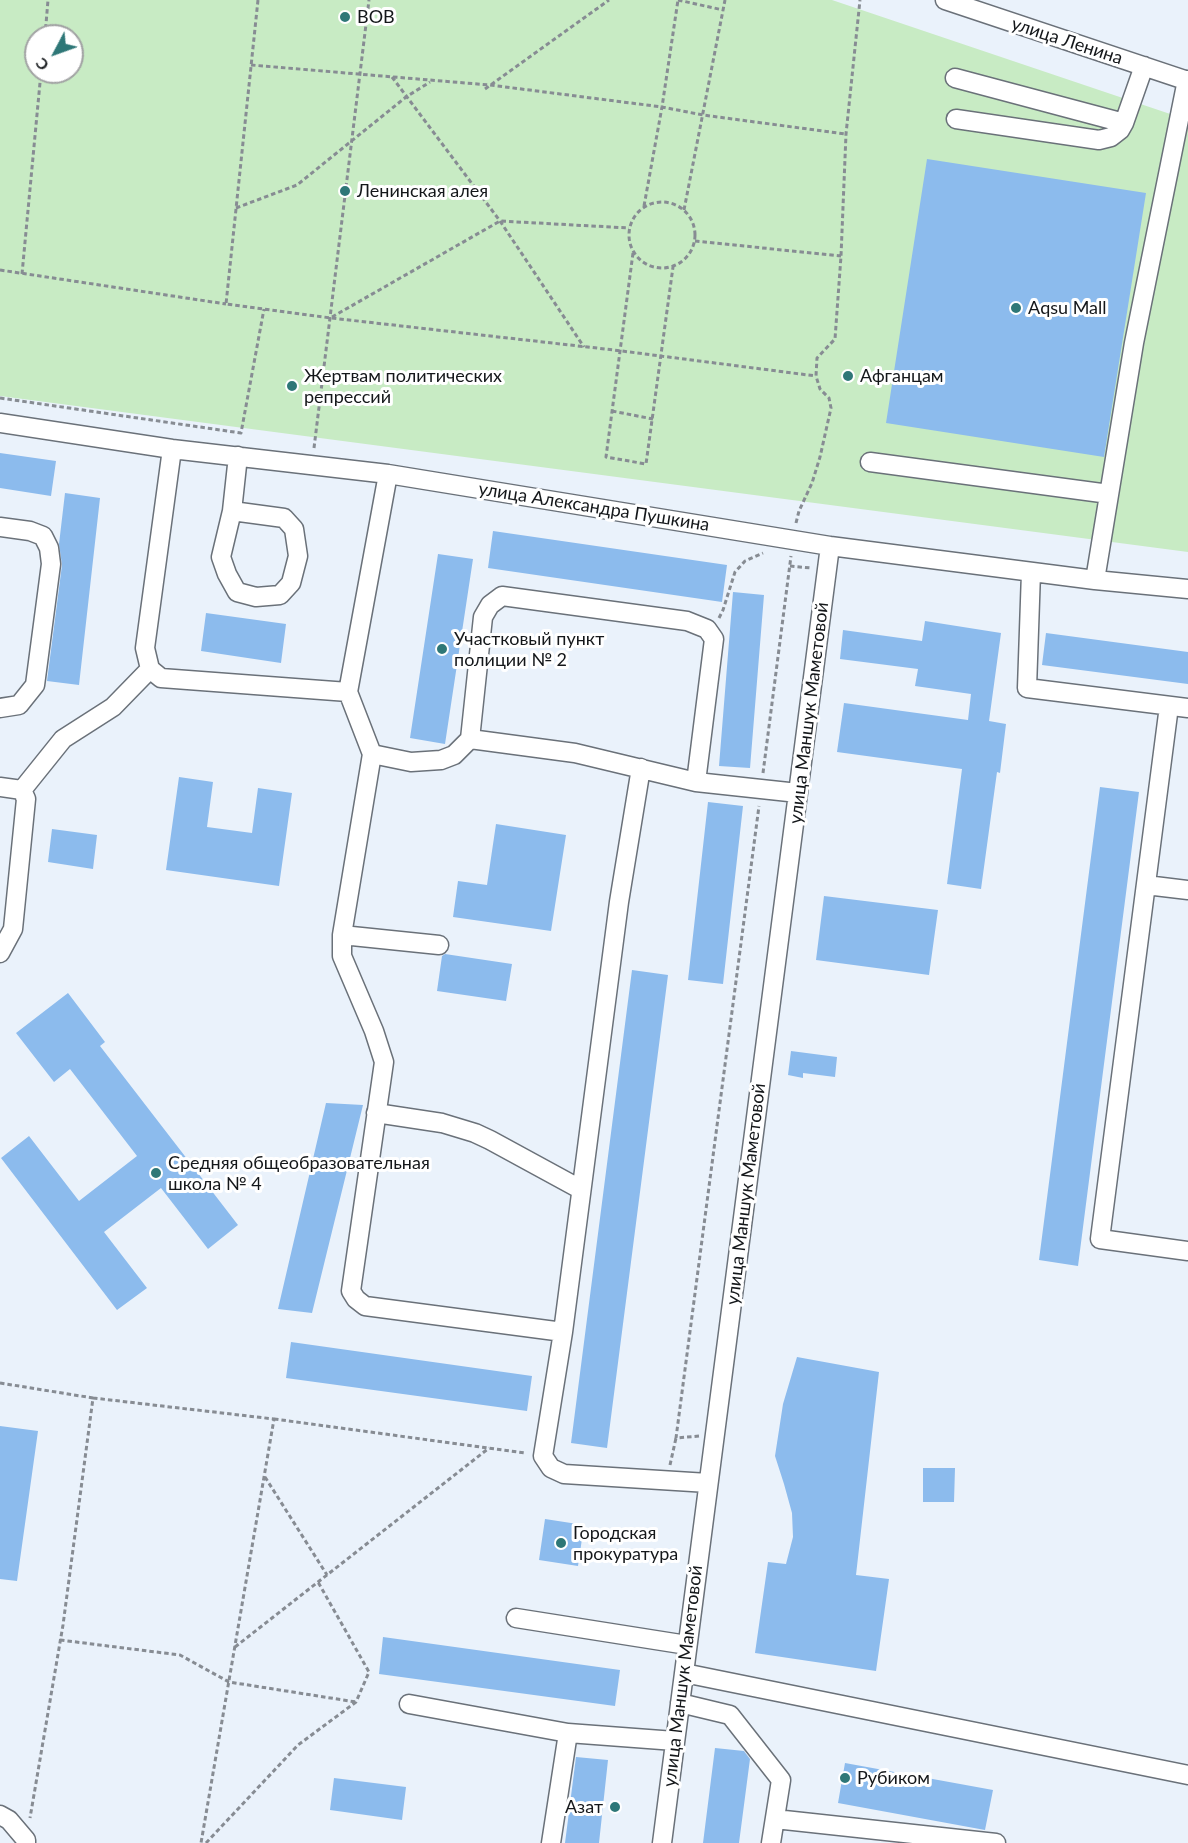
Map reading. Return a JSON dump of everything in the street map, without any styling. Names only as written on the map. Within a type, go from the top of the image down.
[{"type":"street","name":"улица Ленина","points":[[945,0],[1187,80]]},
{"type":"street","points":[[956,119],[1099,140],[1111,137],[1120,130],[1124,123],[1144,66]]},
{"type":"street","points":[[955,78],[1124,123]]},
{"type":"street","points":[[1095,580],[1134,343],[1187,80]]},
{"type":"street","name":"улица Александра Пушкина","points":[[0,423],[172,449],[388,474],[792,543],[1188,589]]},
{"type":"street","points":[[172,449],[145,648],[150,669],[161,678],[348,692]]},
{"type":"street","points":[[232,511],[284,518],[294,529],[298,556],[291,583],[280,594],[256,597],[237,592],[226,574],[221,556],[232,511],[238,456]]},
{"type":"street","points":[[870,462],[1109,494]]},
{"type":"street","points":[[388,474],[348,692],[372,754],[342,935],[342,956],[374,1030],[384,1062],[351,1291],[356,1299],[365,1306],[563,1332]]},
{"type":"street","points":[[0,527],[30,531],[43,536],[49,548],[51,564],[35,685],[19,705],[0,708]]},
{"type":"street","name":"улица Маншук Маметовой","points":[[662,1843],[830,546]]},
{"type":"street","points":[[1031,572],[1027,688],[1188,708]]},
{"type":"street","points":[[372,754],[411,762],[441,760],[454,755],[470,739],[483,617],[490,605],[502,596],[687,621],[707,629],[714,639],[696,782]]},
{"type":"street","points":[[22,790],[63,739],[113,707],[150,669]]},
{"type":"street","points":[[1169,706],[1100,1239],[1188,1251]]},
{"type":"street","points":[[470,739],[575,753],[696,782],[798,793]]},
{"type":"street","points":[[641,768],[619,902],[563,1332],[543,1456],[551,1468],[564,1474],[708,1483]]},
{"type":"street","points":[[0,787],[22,790]]},
{"type":"street","points":[[0,953],[13,929],[26,799],[22,790]]},
{"type":"street","points":[[1146,885],[1188,890]]},
{"type":"street","points":[[342,935],[439,945]]},
{"type":"street","points":[[376,1113],[442,1123],[475,1133],[580,1189]]},
{"type":"street","points":[[516,1618],[687,1645]]},
{"type":"street","points":[[684,1673],[1188,1775]]},
{"type":"street","points":[[680,1703],[730,1715],[782,1780],[771,1843]]},
{"type":"street","points":[[409,1704],[568,1732],[675,1742]]},
{"type":"street","points":[[551,1843],[568,1732]]},
{"type":"street","points":[[0,1815],[9,1820],[26,1842]]},
{"type":"street","points":[[775,1819],[996,1843]]},
{"type":"path","points":[[46,24],[48,0]]},
{"type":"path","points":[[226,304],[258,0]]},
{"type":"path","points":[[312,465],[369,0]]},
{"type":"path","points":[[485,89],[609,0]]},
{"type":"path","points":[[644,206],[678,0],[723,10]]},
{"type":"path","points":[[684,210],[725,0]]},
{"type":"path","points":[[667,1480],[676,1438],[792,543],[799,511],[812,483],[820,457],[831,408],[829,398],[820,389],[816,376],[817,358],[835,339],[846,134],[860,0]]},
{"type":"path","points":[[251,65],[490,86],[662,107],[703,115],[846,134]]},
{"type":"path","points":[[392,78],[500,221],[585,347]]},
{"type":"path","points":[[236,208],[297,185],[406,97],[432,81]]},
{"type":"path","points":[[22,274],[40,84]]},
{"type":"path","points":[[633,253],[644,264],[658,268],[673,267],[687,257],[695,242],[694,224],[684,210],[672,203],[657,201],[644,206],[634,216],[629,228],[629,241],[633,253],[606,457],[646,464],[673,267]]},
{"type":"path","points":[[331,318],[500,221],[629,228]]},
{"type":"path","points":[[695,242],[841,256]]},
{"type":"path","points":[[0,270],[331,318],[816,376]]},
{"type":"path","points":[[0,398],[241,434],[264,309]]},
{"type":"path","points":[[612,411],[653,419]]},
{"type":"path","points":[[707,629],[718,621],[735,572],[745,561],[792,543]]},
{"type":"path","points":[[0,1383],[93,1398],[274,1419],[543,1456]]},
{"type":"path","points":[[26,1842],[60,1640],[93,1398]]},
{"type":"path","points":[[204,1843],[274,1419]]},
{"type":"path","points":[[676,1438],[715,1435]]},
{"type":"path","points":[[235,1647],[489,1448]]},
{"type":"path","points":[[264,1476],[327,1575]]},
{"type":"path","points":[[204,1843],[298,1745],[356,1702],[369,1672],[318,1582]]},
{"type":"path","points":[[60,1640],[180,1654],[229,1682],[356,1702]]},
{"type":"green space","points":[[0,0],[832,0],[1188,120],[1188,552],[0,396]]},
{"type":"building","name":"Аqsu Mall","points":[[927,159],[1146,193],[1104,457],[886,423]]},
{"type":"building","points":[[0,453],[56,461],[51,496],[0,488]]},
{"type":"building","points":[[65,493],[100,498],[79,685],[47,681],[62,565],[59,544]]},
{"type":"building","points":[[493,531],[727,565],[722,602],[488,568]]},
{"type":"building","name":"Участковый пункт полиции № 2","points":[[438,554],[473,559],[445,744],[410,738]]},
{"type":"building","points":[[733,592],[764,595],[750,768],[719,766]]},
{"type":"building","points":[[206,613],[286,624],[281,663],[201,651]]},
{"type":"building","points":[[925,621],[1001,633],[989,721],[1006,724],[981,889],[947,884],[962,769],[837,752],[844,703],[968,720],[971,694],[915,686],[918,669],[840,659],[843,630],[922,641]]},
{"type":"building","points":[[1046,633],[1188,652],[1188,684],[1042,665]]},
{"type":"building","points":[[179,777],[213,782],[207,827],[252,833],[258,788],[292,793],[279,886],[166,870]]},
{"type":"building","points":[[1100,787],[1139,792],[1078,1266],[1039,1260]]},
{"type":"building","points":[[708,802],[743,806],[723,984],[688,980]]},
{"type":"building","points":[[496,824],[566,835],[551,931],[453,917],[458,881],[487,885]]},
{"type":"building","points":[[52,829],[97,835],[93,869],[48,862]]},
{"type":"building","points":[[824,896],[938,910],[929,975],[816,960]]},
{"type":"building","points":[[445,954],[512,964],[506,1001],[437,991],[442,956]]},
{"type":"building","points":[[632,970],[668,975],[607,1448],[571,1443]]},
{"type":"building","name":"Средняя общеобразовательная школа № 4","points":[[68,993],[105,1042],[100,1046],[238,1225],[208,1249],[161,1188],[104,1232],[147,1288],[117,1310],[1,1158],[29,1136],[79,1201],[137,1156],[70,1069],[54,1082],[16,1033]]},
{"type":"building","points":[[791,1051],[837,1057],[835,1077],[803,1073],[803,1078],[788,1075]]},
{"type":"building","points":[[326,1103],[363,1105],[312,1313],[278,1309]]},
{"type":"building","points":[[291,1342],[532,1376],[527,1411],[286,1378]]},
{"type":"building","points":[[797,1357],[879,1372],[856,1575],[889,1579],[876,1671],[755,1653],[768,1562],[786,1564],[793,1537],[792,1513],[775,1456],[783,1404]]},
{"type":"building","points":[[0,1426],[38,1431],[17,1581],[0,1579]]},
{"type":"building","points":[[923,1468],[955,1468],[954,1502],[923,1502]]},
{"type":"building","name":"Городская прокуратура","points":[[545,1519],[584,1525],[578,1566],[539,1560]]},
{"type":"building","points":[[383,1637],[620,1670],[615,1706],[379,1674]]},
{"type":"building","points":[[715,1748],[744,1751],[750,1759],[739,1843],[703,1843]]},
{"type":"building","points":[[576,1757],[608,1760],[599,1843],[565,1843]]},
{"type":"building","points":[[845,1763],[993,1790],[985,1830],[838,1803]]},
{"type":"building","points":[[334,1778],[406,1787],[402,1820],[330,1810]]},
{"type":"place","name":"ВОВ","points":[[345,17]]},
{"type":"place","name":"Ленинская алея","points":[[345,191]]},
{"type":"place","name":"Аqsu Mall","points":[[1016,308]]},
{"type":"place","name":"Афганцам","points":[[848,376]]},
{"type":"place","name":"Жертвам политических репрессий","points":[[292,386]]},
{"type":"place","name":"Участковый пункт полиции № 2","points":[[442,649]]},
{"type":"place","name":"Средняя общеобразовательная школа № 4","points":[[156,1173]]},
{"type":"place","name":"Городская прокуратура","points":[[561,1543]]},
{"type":"place","name":"Рубиком","points":[[845,1778]]},
{"type":"place","name":"Азат","points":[[615,1807]]}]
